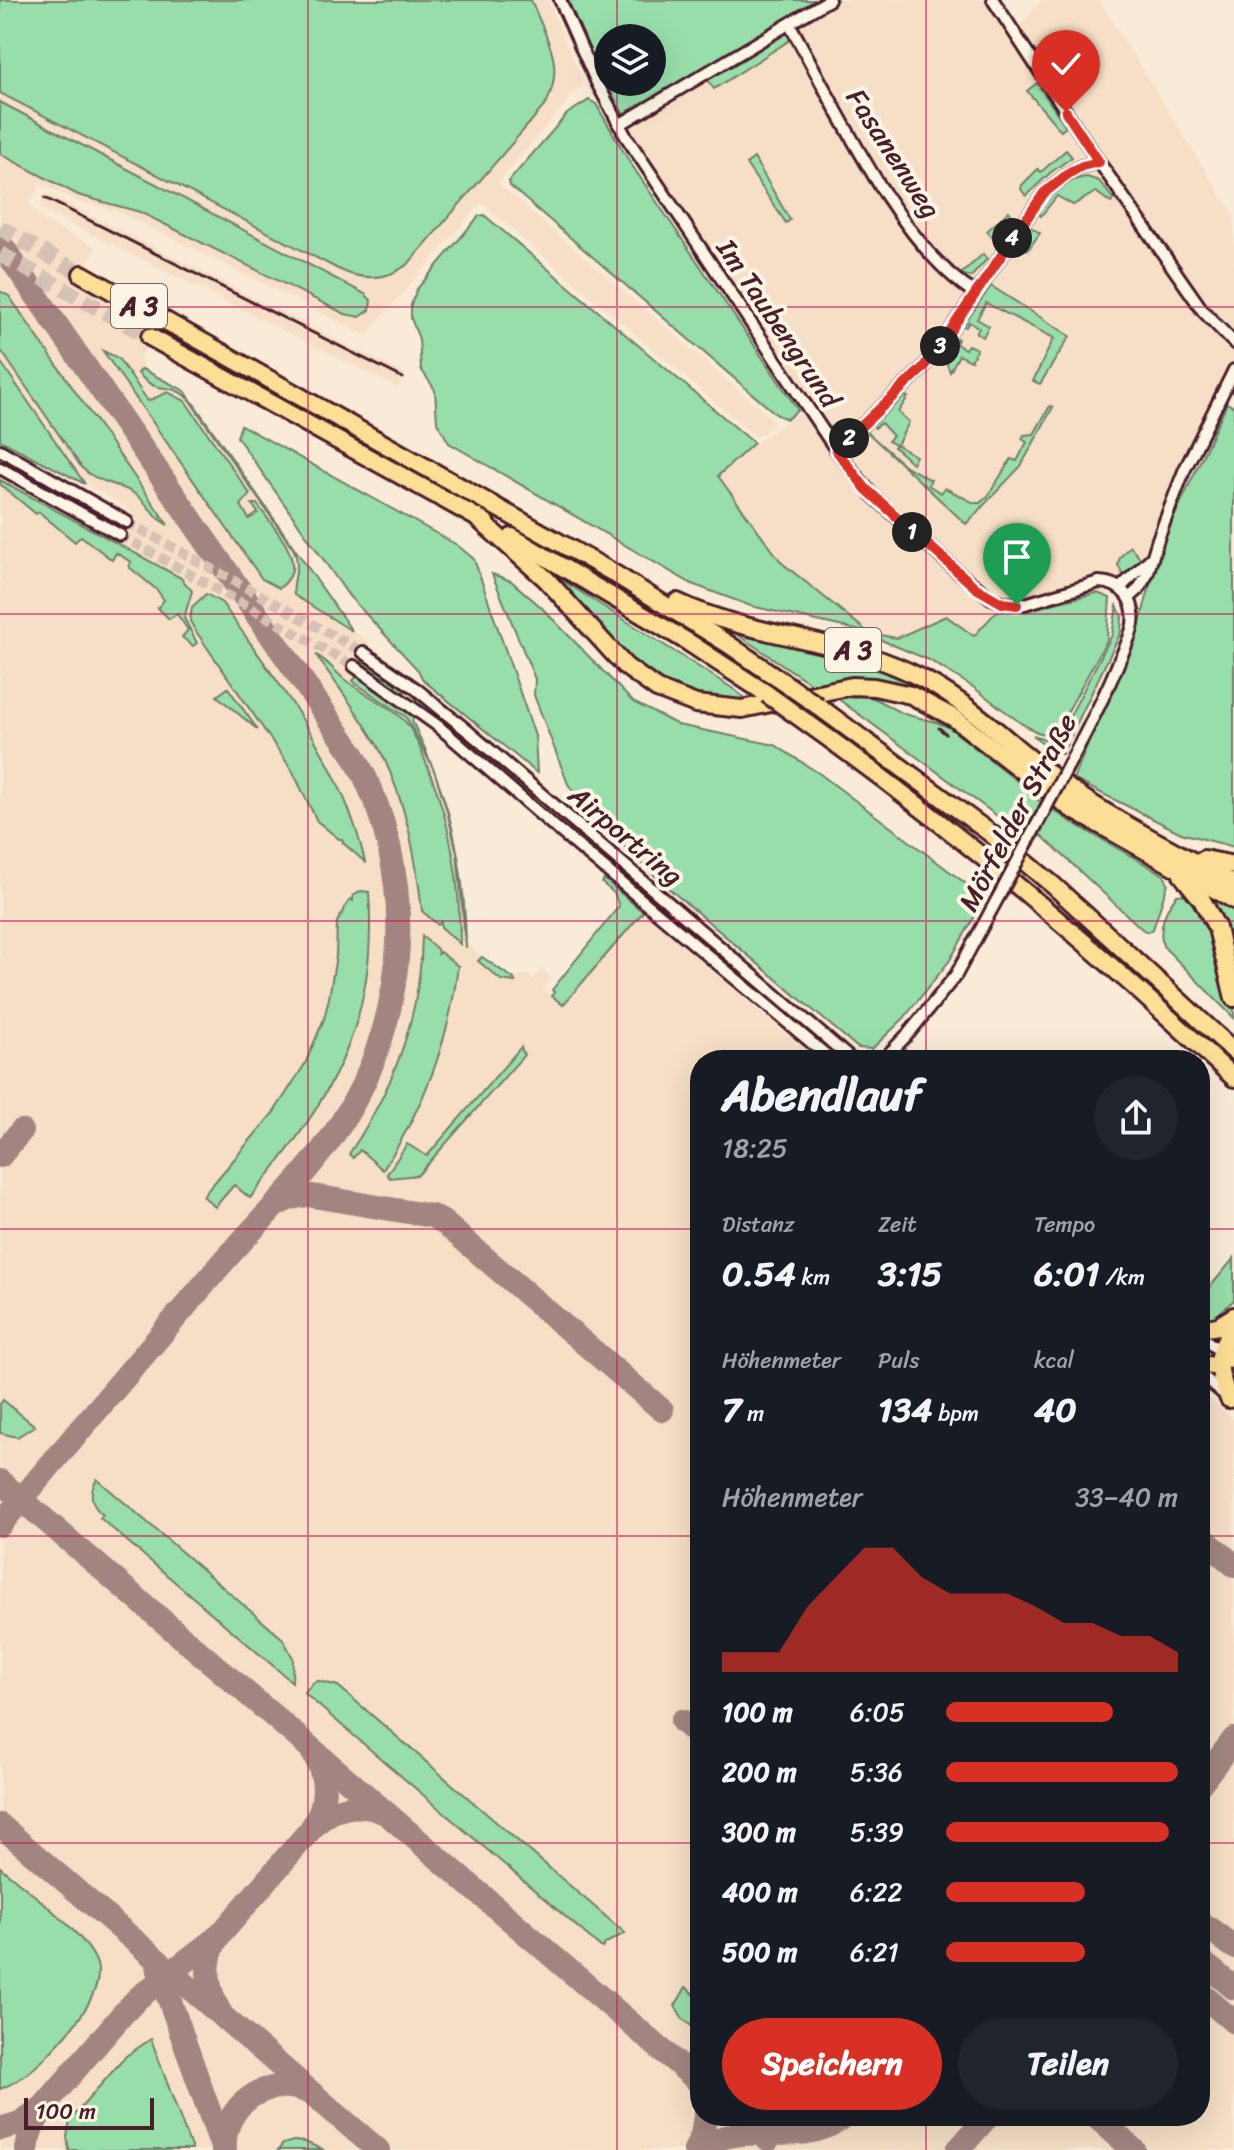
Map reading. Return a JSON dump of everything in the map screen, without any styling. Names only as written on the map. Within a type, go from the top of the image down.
[{"type":"highway","name":"A 3","points":[[82,274],[610,571],[728,644],[990,833],[1053,885],[1234,1051]]},
{"type":"highway","name":"A 3","points":[[150,337],[476,517],[617,599],[767,694],[932,815],[1040,902],[1203,1050]]},
{"type":"highway","points":[[476,517],[539,572],[625,666],[657,689],[696,704],[742,709],[852,686],[893,691],[937,707],[1070,808],[1234,884]]},
{"type":"highway","name":"A 3","points":[[610,571],[698,611],[752,627],[844,647],[909,672],[972,710],[1123,830]]},
{"type":"highway","points":[[1176,859],[1234,865]]},
{"type":"highway","points":[[1176,859],[1234,900]]},
{"type":"highway","points":[[1176,859],[1213,919],[1234,998]]},
{"type":"highway","name":"A 3","points":[[1210,1056],[1234,1078]]},
{"type":"highway","points":[[1210,1327],[1234,1318]]},
{"type":"highway","points":[[1232,1400],[1227,1359],[1234,1318]]},
{"type":"street","name":"Im Taubengrund","points":[[560,0],[597,83],[621,127],[836,450],[866,489],[991,598],[1017,605],[1091,584],[1111,583],[1120,588]]},
{"type":"street","points":[[621,127],[829,0]]},
{"type":"street","points":[[993,0],[1099,162],[1203,311],[1234,343]]},
{"type":"street","name":"Fasanenweg","points":[[790,25],[839,116],[902,216],[959,282],[975,293]]},
{"type":"street","points":[[836,450],[922,369],[1044,193],[1082,166],[1099,162]]},
{"type":"street","points":[[1151,558],[1120,588],[1129,598],[1147,575],[1184,471],[1234,370]]},
{"type":"street","points":[[0,450],[127,522]]},
{"type":"street","points":[[0,468],[120,535]]},
{"type":"street","name":"Mörfelder Straße","points":[[893,1050],[956,975],[1068,766],[1107,691],[1129,638],[1133,621],[1129,598]]},
{"type":"street","name":"Airportring","points":[[363,652],[415,688],[476,738],[840,1050]]},
{"type":"street","name":"Airportring","points":[[354,666],[438,726],[820,1050]]},
{"type":"street","name":"Mörfelder Straße","points":[[900,1050],[909,1033]]},
{"type":"street","points":[[1210,1345],[1227,1359]]},
{"type":"street","points":[[1210,1382],[1232,1400]]},
{"type":"shaded area","points":[[0,0],[548,0],[583,83],[498,183],[770,417],[773,426],[756,437],[481,203],[366,335],[117,211],[82,203],[41,184],[29,204],[40,218],[96,248],[80,276],[87,288],[156,326],[140,358],[145,369],[185,391],[352,631],[369,641],[354,667],[358,676],[415,716],[412,721],[441,784],[457,840],[466,944],[514,979],[526,974],[533,979],[542,969],[552,979],[543,988],[563,1005],[643,912],[805,1050],[690,1050],[690,2126],[1210,2126],[1210,1399],[1234,1420],[1234,2150],[0,2150],[0,480],[110,541],[118,541],[132,516],[127,508],[85,484],[0,361]]},
{"type":"shaded area","points":[[839,0],[999,0],[1017,29],[1042,0],[1099,0],[1234,216],[1234,362],[1138,568],[1105,596],[1020,611],[978,655],[869,633],[782,563],[718,475],[741,453],[807,408],[622,130]]},
{"type":"shaded area","points":[[47,193],[405,374],[398,388],[40,208]]},
{"type":"green space","points":[[0,0],[531,0],[552,51],[552,90],[546,104],[409,263],[383,276],[357,276],[338,269],[0,93]]},
{"type":"green space","points":[[567,0],[836,0],[787,28],[790,40],[714,89],[706,78],[630,126],[613,96],[666,96],[666,24],[594,24],[594,61]]},
{"type":"green space","points":[[1037,83],[1066,127],[1061,131],[1027,91]]},
{"type":"green space","points":[[589,100],[596,104],[629,161],[798,410],[787,419],[777,415],[510,186],[509,181],[567,114]]},
{"type":"green space","points":[[0,102],[365,294],[371,300],[370,310],[360,317],[345,314],[140,212],[78,195],[0,154]]},
{"type":"green space","points":[[1066,150],[1072,157],[1026,196],[1022,185],[1038,169],[1041,172]]},
{"type":"green space","points":[[754,158],[790,220],[786,223],[746,164]]},
{"type":"green space","points":[[1087,177],[1099,181],[1114,200],[1111,203],[1096,192],[1073,205],[1057,196],[1041,216],[1038,213],[1058,189]]},
{"type":"green space","points":[[1009,211],[1014,219],[998,244],[987,231]]},
{"type":"green space","points":[[484,215],[754,443],[718,476],[782,563],[869,633],[897,638],[946,616],[974,636],[1001,610],[1022,611],[1097,593],[1110,598],[1107,640],[1058,729],[1044,734],[1037,732],[929,660],[857,630],[751,606],[692,584],[449,443],[437,422],[435,390],[421,369],[419,339],[411,318],[411,305],[417,289],[479,216]]},
{"type":"green space","points":[[1029,226],[1040,233],[1028,250],[1021,246],[1020,239]]},
{"type":"green space","points":[[983,254],[987,259],[971,277],[961,274]]},
{"type":"green space","points":[[991,286],[1070,336],[1040,384],[1033,381],[1054,338],[986,303],[977,319],[989,326],[983,337],[976,333],[979,328],[969,322],[966,327],[963,326]]},
{"type":"green space","points":[[0,291],[9,296],[168,525],[135,494],[94,477],[82,468],[0,349]]},
{"type":"green space","points":[[956,338],[956,344],[965,349],[968,345],[977,349],[971,361],[959,355],[950,372],[947,364]]},
{"type":"green space","points":[[103,351],[118,358],[148,401],[168,392],[185,401],[250,494],[241,505],[249,519],[258,513],[252,504],[257,504],[287,546],[292,569],[279,588],[262,579]]},
{"type":"green space","points":[[0,361],[85,484],[0,440]]},
{"type":"green space","points":[[142,369],[185,391],[352,631],[294,595],[297,562],[294,550],[188,398],[175,390],[151,384],[138,373]]},
{"type":"green space","points":[[905,396],[908,397],[898,412],[909,422],[897,445],[916,456],[912,463],[894,447],[896,445],[888,441],[893,436],[881,423],[875,428],[873,425]]},
{"type":"green space","points":[[1227,403],[1234,407],[1234,847],[1181,833],[1073,779],[1138,630],[1160,548]]},
{"type":"green space","points":[[1050,406],[1053,407],[1021,466],[966,524],[867,432],[905,466],[931,480],[928,485],[941,493],[945,488],[980,503],[988,496],[1011,459],[1017,461],[1027,442],[1022,439],[1024,435],[1034,434]]},
{"type":"green space","points":[[241,425],[457,545],[474,559],[535,736],[537,773],[423,680],[418,670],[349,596],[237,437]]},
{"type":"green space","points":[[20,466],[127,526],[124,531],[19,472]]},
{"type":"green space","points":[[0,480],[181,578],[192,591],[184,618],[197,643],[193,646],[182,637],[188,630],[177,614],[169,619],[158,608],[164,600],[157,590],[129,567],[131,562],[116,553],[112,560],[81,536],[75,542],[39,512],[36,514],[0,484]]},
{"type":"green space","points":[[1130,546],[1142,561],[1127,574],[1122,573],[1118,565],[1120,557]]},
{"type":"green space","points":[[549,572],[749,701],[734,703],[722,697],[718,703],[658,683],[627,659]]},
{"type":"green space","points":[[492,574],[511,581],[541,607],[633,702],[678,725],[775,745],[820,774],[985,898],[950,960],[904,1018],[872,1049],[858,1048],[667,887],[586,810],[568,784],[534,695],[535,679]]},
{"type":"green space","points":[[206,594],[222,603],[307,726],[341,791],[365,862],[342,839],[317,821],[292,770],[195,630],[190,621],[192,607]]},
{"type":"green space","points":[[1117,606],[1122,616],[1121,632],[1062,754],[1053,752],[1033,735],[1048,740],[1060,735],[1112,635]]},
{"type":"green space","points":[[737,629],[849,658],[930,690],[978,722],[1045,778],[930,697],[816,687],[735,633]]},
{"type":"green space","points":[[316,655],[348,682],[395,713],[414,735],[437,791],[449,834],[456,877],[460,944],[441,927],[441,922],[438,925],[422,911],[409,830],[390,771],[366,727]]},
{"type":"green space","points":[[363,659],[404,686],[406,691],[401,692],[360,664]]},
{"type":"green space","points":[[357,676],[415,716],[412,721],[433,767],[406,717],[355,683],[353,681]]},
{"type":"green space","points":[[228,688],[258,730],[217,696]]},
{"type":"green space","points":[[863,696],[950,728],[1035,798],[1164,875],[1168,883],[1153,929],[1148,932],[1143,930],[1041,835],[1035,844],[837,698]]},
{"type":"green space","points":[[416,698],[420,698],[530,791],[533,800],[416,703]]},
{"type":"green space","points":[[435,774],[446,804],[457,852],[447,811]]},
{"type":"green space","points":[[572,832],[781,1004],[771,1001]]},
{"type":"green space","points":[[457,854],[465,917],[466,948]]},
{"type":"green space","points":[[604,879],[643,912],[563,1005],[552,996],[552,990],[619,906],[614,893],[602,883]]},
{"type":"green space","points":[[361,891],[369,892],[370,939],[366,982],[357,1021],[343,1058],[326,1093],[304,1127],[250,1198],[234,1185],[215,1207],[203,1196],[274,1112],[305,1064],[324,1019],[329,998],[336,956],[337,922],[350,899],[353,901],[353,896]]},
{"type":"green space","points":[[1201,892],[1234,911],[1234,985]]},
{"type":"green space","points":[[1188,894],[1209,922],[1226,994],[1234,1007],[1234,1018],[1163,946],[1161,932],[1169,906],[1177,895]]},
{"type":"green space","points":[[422,936],[437,949],[438,954],[440,952],[458,966],[454,994],[441,1047],[422,1098],[383,1170],[360,1150],[353,1158],[349,1154],[379,1103],[402,1050],[416,995]]},
{"type":"green space","points":[[482,957],[515,982],[501,980],[478,961]]},
{"type":"green space","points":[[521,1047],[524,1055],[418,1175],[390,1178],[387,1174],[407,1144],[427,1156]]},
{"type":"green space","points":[[1234,1258],[1234,1300],[1213,1319],[1210,1317],[1210,1287]]},
{"type":"green space","points":[[3,1400],[35,1426],[17,1437],[0,1433],[0,1404]]},
{"type":"green space","points":[[97,1479],[283,1639],[293,1658],[292,1682],[100,1518],[103,1515],[92,1498]]},
{"type":"green space","points":[[319,1681],[338,1686],[625,1933],[602,1948],[304,1693]]},
{"type":"green space","points":[[0,1867],[85,1943],[94,1957],[98,1977],[83,2013],[52,2051],[19,2079],[0,2089]]},
{"type":"green space","points":[[686,1987],[690,1991],[690,2025],[683,2019],[675,2006]]},
{"type":"green space","points":[[151,2039],[192,2150],[69,2150],[67,2137],[70,2120],[126,2056]]},
{"type":"green space","points":[[293,2141],[324,2150],[278,2150],[283,2144]]},
{"type":"taxiway","points":[[0,243],[353,754],[374,799],[389,845],[397,894],[398,943],[393,992],[381,1039],[363,1085],[338,1128],[309,1167],[212,1275],[0,1525]]},
{"type":"taxiway","points":[[0,1156],[21,1131]]},
{"type":"taxiway","points":[[276,1205],[307,1195],[432,1216],[443,1222],[662,1410]]},
{"type":"taxiway","points":[[0,1481],[690,2074]]},
{"type":"taxiway","points":[[1210,1545],[1234,1565]]},
{"type":"taxiway","points":[[682,1721],[690,1728]]},
{"type":"taxiway","points":[[1210,1771],[1234,1739]]},
{"type":"taxiway","points":[[27,2150],[30,2132],[44,2106],[122,2015],[138,1998],[220,1935],[311,1829],[321,1810],[324,1790],[321,1771],[312,1751]]},
{"type":"taxiway","points":[[313,1827],[328,1814],[346,1808],[365,1807],[385,1813]]},
{"type":"taxiway","points":[[0,1825],[378,2150]]},
{"type":"taxiway","points":[[1210,1929],[1234,1947]]},
{"type":"taxiway","points":[[218,1937],[210,1956],[208,1974],[220,2012]]},
{"type":"taxiway","points":[[158,1968],[223,2150]]},
{"type":"taxiway","points":[[1210,1968],[1234,1988]]},
{"type":"taxiway","points":[[1210,2002],[1234,2022]]},
{"type":"taxiway","points":[[225,2150],[231,2119],[251,2097],[279,2087],[310,2093]]},
{"type":"taxiway","points":[[0,2129],[20,2123],[42,2108]]},
{"type":"taxiway","points":[[695,2150],[703,2126]]},
{"type":"taxiway","points":[[751,2126],[768,2140]]},
{"type":"taxiway","points":[[698,2150],[715,2140],[733,2135],[804,2133],[828,2126]]},
{"type":"taxiway","points":[[958,2150],[979,2126]]},
{"type":"taxiway","points":[[1106,2126],[1134,2150]]},
{"type":"tunnel","points":[[0,228],[82,274]]},
{"type":"tunnel","points":[[0,254],[150,337]]},
{"type":"tunnel","points":[[127,522],[363,652]]},
{"type":"tunnel","points":[[120,535],[354,666]]},
{"type":"railway","points":[[45,198],[403,378]]},
{"type":"railway","points":[[939,728],[946,734]]},
{"type":"route","points":[[1017,605],[1002,603],[976,588],[866,489],[836,450],[922,369],[1044,193],[1082,166],[1099,162],[1066,112]]}]
